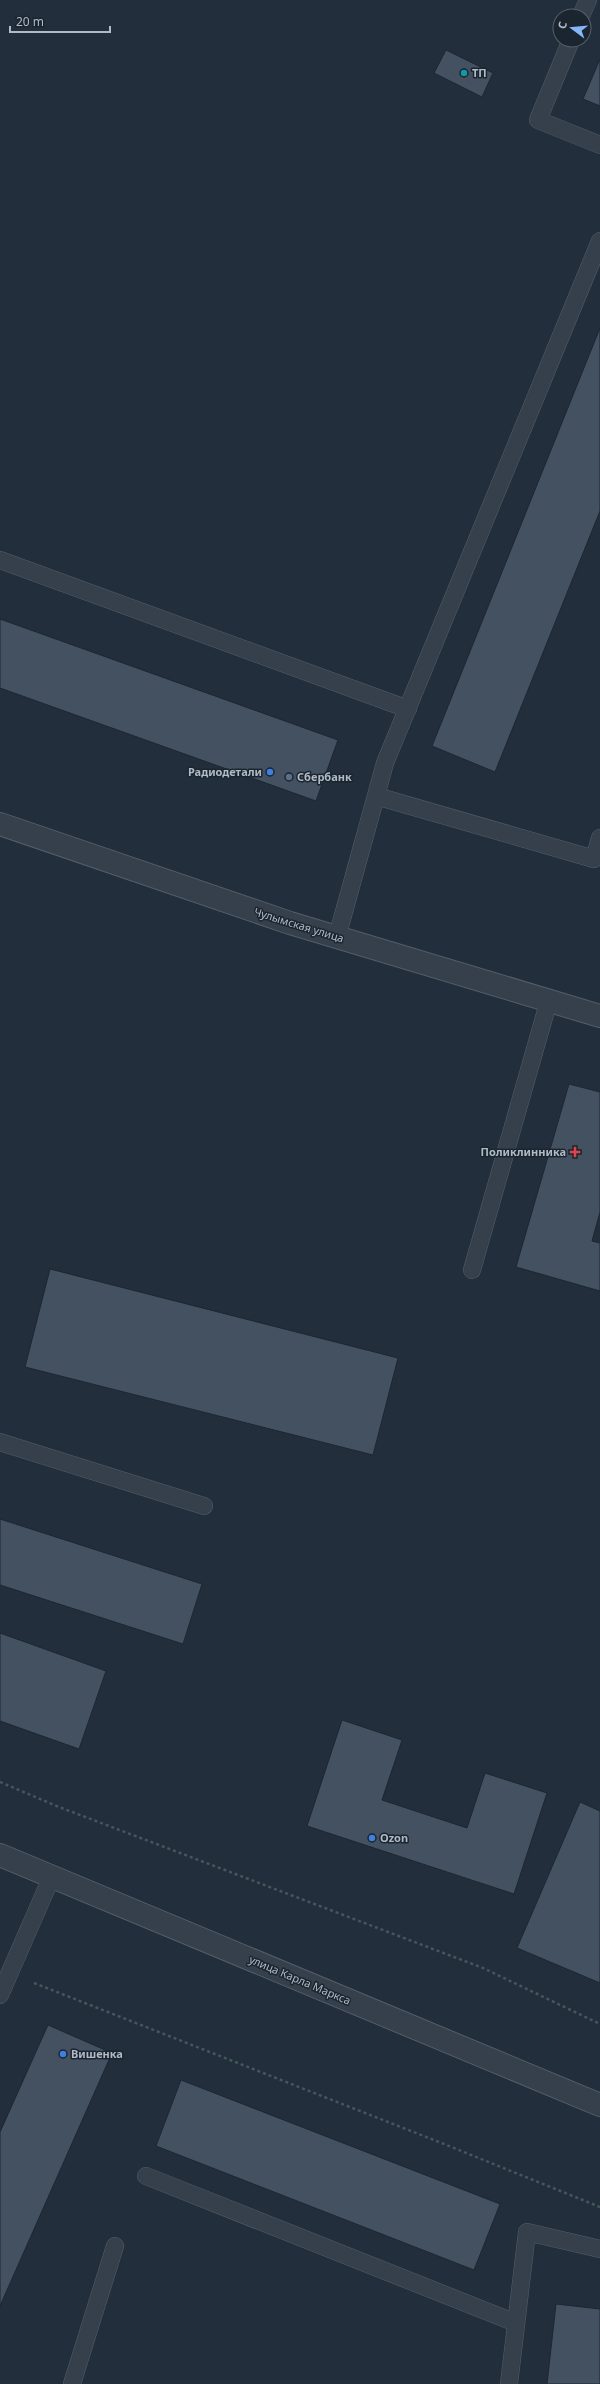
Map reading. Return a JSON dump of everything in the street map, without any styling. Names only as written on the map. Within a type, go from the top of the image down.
[{"type":"street","name":"Чулымская улица","points":[[0,824],[290,923],[600,1016]]},
{"type":"street","name":"улица Карла Маркса","points":[[0,1855],[600,2105]]},
{"type":"lane","points":[[568,48],[538,120],[600,145]]},
{"type":"lane","points":[[337,937],[385,763],[600,242]]},
{"type":"lane","points":[[0,560],[408,709]]},
{"type":"lane","points":[[376,796],[594,859],[600,838]]},
{"type":"lane","points":[[472,1270],[549,1000]]},
{"type":"lane","points":[[0,1442],[204,1506]]},
{"type":"lane","points":[[0,1994],[52,1876]]},
{"type":"lane","points":[[146,2176],[516,2323]]},
{"type":"lane","points":[[509,2384],[527,2232],[600,2249]]},
{"type":"lane","points":[[72,2384],[115,2246]]},
{"type":"path","points":[[0,1782],[59,1807],[483,1968],[600,2024]]},
{"type":"path","points":[[9,1973],[600,2207]]},
{"type":"building","name":"ТП","points":[[446,50],[493,73],[482,97],[434,73]]},
{"type":"building","points":[[600,59],[600,106],[583,99]]},
{"type":"building","points":[[600,328],[600,511],[495,772],[432,746]]},
{"type":"building","points":[[0,619],[338,740],[316,801],[0,688]]},
{"type":"building","name":"Поликлинника","points":[[569,1084],[600,1092],[600,1212],[592,1241],[600,1243],[600,1291],[516,1267]]},
{"type":"building","points":[[50,1269],[398,1358],[373,1455],[25,1367]]},
{"type":"building","points":[[0,1519],[202,1584],[183,1644],[0,1585]]},
{"type":"building","points":[[0,1633],[106,1671],[79,1749],[0,1721]]},
{"type":"building","points":[[342,1720],[402,1740],[382,1800],[467,1828],[485,1773],[547,1793],[514,1894],[307,1826]]},
{"type":"building","points":[[580,1802],[600,1811],[600,1983],[517,1948]]},
{"type":"building","points":[[48,2025],[112,2053],[0,2306],[0,2132]]},
{"type":"building","points":[[181,2080],[500,2204],[474,2270],[156,2146]]},
{"type":"building","points":[[556,2304],[600,2309],[600,2384],[547,2384]]},
{"type":"place","name":"ТП","points":[[464,73]]},
{"type":"place","name":"Радиодетали","points":[[270,772]]},
{"type":"place","name":"Сбербанк","points":[[289,777]]},
{"type":"place","name":"Поликлинника","points":[[575,1152]]},
{"type":"place","name":"Ozon","points":[[372,1838]]},
{"type":"place","name":"Вишенка","points":[[63,2054]]}]
